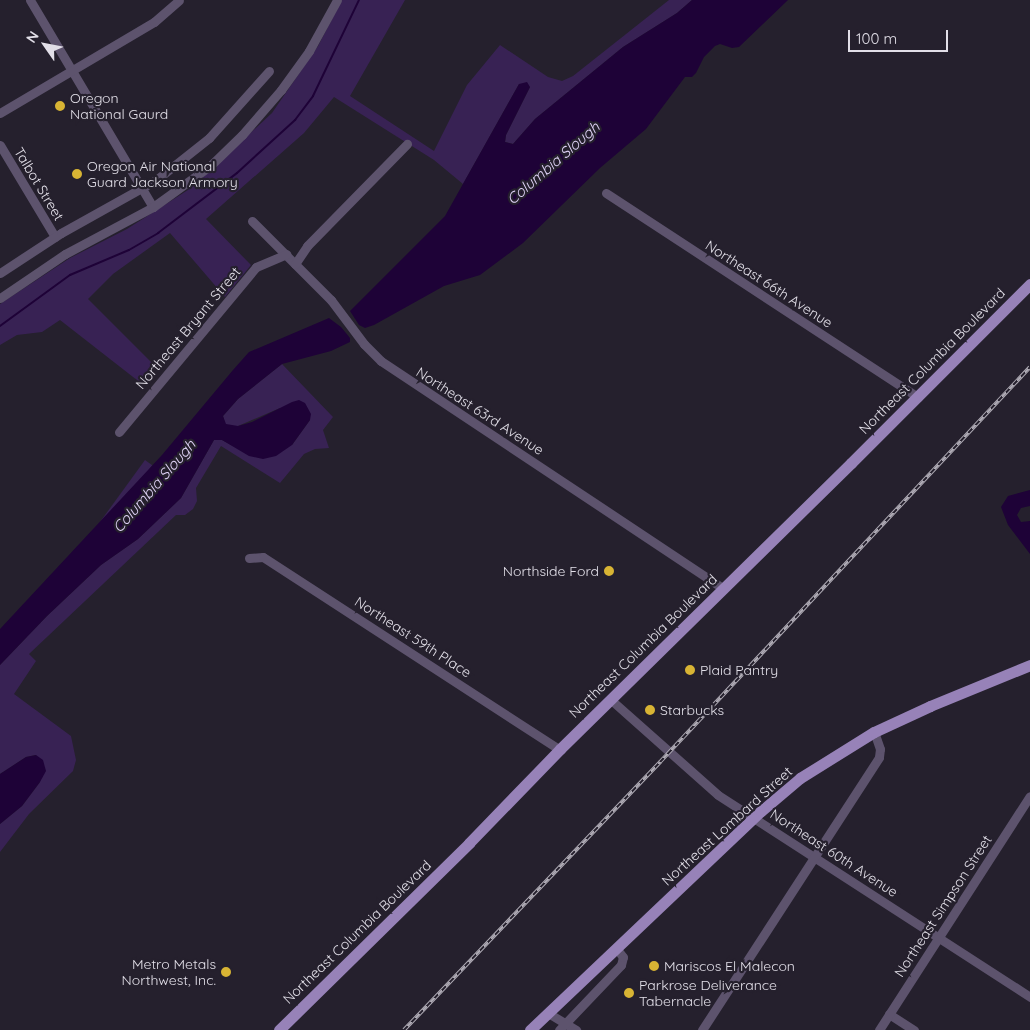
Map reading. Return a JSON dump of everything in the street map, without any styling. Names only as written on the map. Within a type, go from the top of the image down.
[{"type":"main road","name":"Northeast Columbia Boulevard","points":[[279,1030],[469,843],[559,749],[918,397],[1030,284]]},
{"type":"main road","name":"Northeast Lombard Street","points":[[530,1030],[754,818],[813,769],[874,732],[930,706],[1030,665]]},
{"type":"street","points":[[30,0],[153,207]]},
{"type":"street","points":[[0,113],[154,22],[179,0]]},
{"type":"street","points":[[0,298],[65,254],[153,207],[211,165],[263,112],[309,51],[337,0]]},
{"type":"street","points":[[0,273],[55,237],[142,189],[209,138],[269,70]]},
{"type":"street","points":[[295,264],[307,246],[407,144]]},
{"type":"street","name":"Talbot Street","points":[[0,145],[55,237]]},
{"type":"street","name":"Northeast 66th Avenue","points":[[606,193],[918,397]]},
{"type":"street","name":"Northeast 63rd Avenue","points":[[252,221],[331,300],[368,349],[380,361],[723,588]]},
{"type":"street","name":"Northeast Bryant Street","points":[[119,432],[256,267],[286,254]]},
{"type":"street","name":"Northeast 59th Place","points":[[249,558],[263,557],[559,749]]},
{"type":"street","name":"Northeast 60th Avenue","points":[[610,699],[701,781],[754,818],[1030,997]]},
{"type":"street","points":[[702,1030],[878,757],[880,749],[874,732]]},
{"type":"street","name":"Northeast Simpson Street","points":[[879,1030],[1030,796]]},
{"type":"street","points":[[562,1027],[621,965],[623,957],[616,948]]},
{"type":"street","points":[[548,1012],[562,1027],[576,1030]]},
{"type":"street","points":[[889,1014],[914,1030]]},
{"type":"shaded area","points":[[342,0],[405,0],[350,96],[434,151],[467,85],[500,45],[548,77],[562,81],[573,76],[669,0],[692,0],[677,13],[623,47],[535,119],[513,144],[505,142],[506,135],[530,87],[519,84],[463,184],[434,160],[334,97],[304,133],[206,219],[251,265],[225,297],[170,233],[113,274],[88,299],[156,367],[142,384],[60,320],[42,332],[17,335],[0,345],[0,304],[70,258],[127,229],[191,188],[272,113],[318,46]]},
{"type":"shaded area","points":[[282,364],[333,417],[323,430],[329,448],[315,449],[304,454],[280,483],[221,446],[196,488],[197,501],[193,509],[185,515],[176,515],[29,654],[36,661],[14,694],[71,736],[76,760],[73,771],[29,814],[0,852],[0,824],[22,806],[40,782],[36,755],[26,757],[0,774],[0,665],[47,616],[101,565],[138,539],[181,498],[214,440],[222,440],[233,446],[292,445],[310,420],[280,408],[232,427],[225,424],[223,416],[238,399]]},
{"type":"shaded area","points":[[145,460],[152,465],[27,638],[20,632]]},
{"type":"water","points":[[692,0],[788,0],[739,47],[732,48],[720,44],[715,46],[704,57],[696,73],[692,77],[685,77],[646,129],[600,168],[523,243],[480,275],[444,286],[374,325],[365,328],[359,325],[350,311],[445,216],[519,84],[527,82],[530,87],[506,135],[505,142],[513,144],[535,119],[623,47],[677,13]]},
{"type":"water","points":[[329,318],[341,327],[350,338],[350,342],[331,351],[282,364],[238,399],[223,416],[226,424],[238,426],[252,422],[299,400],[305,403],[311,414],[310,420],[292,445],[276,456],[263,459],[249,456],[222,440],[214,440],[181,498],[138,539],[101,565],[47,616],[0,665],[0,629],[162,455],[249,352]]},
{"type":"water","points":[[1030,490],[1030,506],[1021,508],[1017,515],[1021,522],[1030,521],[1030,554],[1008,525],[1001,507],[1008,496]]},
{"type":"water","points":[[36,755],[43,760],[46,771],[22,806],[0,824],[0,774],[26,757]]},
{"type":"waterway","name":"Columbia Slough","points":[[0,326],[70,275],[129,250],[158,233],[237,173],[295,120],[313,96],[359,0]]},
{"type":"railway","points":[[404,1030],[660,762],[1030,367]]},
{"type":"place","name":"Oregon National Gaurd","points":[[60,106]]},
{"type":"place","name":"Oregon Air National Guard Jackson Armory","points":[[77,174]]},
{"type":"place","name":"Northside Ford","points":[[609,571]]},
{"type":"place","name":"Plaid Pantry","points":[[690,670]]},
{"type":"place","name":"Starbucks","points":[[650,710]]},
{"type":"place","name":"Mariscos El Malecon","points":[[654,966]]},
{"type":"place","name":"Metro Metals Northwest, Inc.","points":[[226,972]]},
{"type":"place","name":"Parkrose Deliverance Tabernacle","points":[[629,993]]}]
